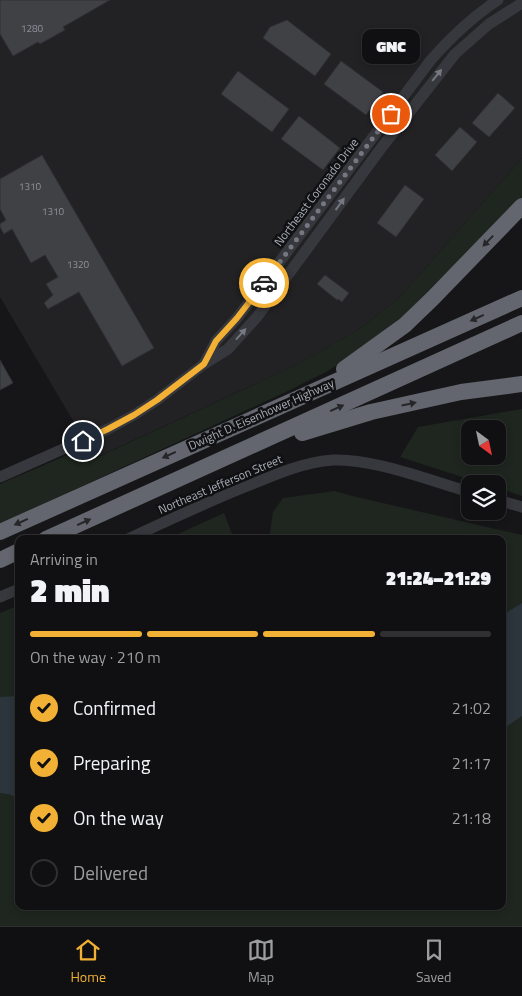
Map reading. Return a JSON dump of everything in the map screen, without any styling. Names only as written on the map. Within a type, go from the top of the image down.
[{"type":"highway","points":[[317,389],[405,325],[522,206]]},
{"type":"highway","name":"Dwight D. Eisenhower Highway","points":[[0,532],[522,298]]},
{"type":"highway","name":"Dwight D. Eisenhower Highway","points":[[55,535],[522,323]]},
{"type":"highway","points":[[244,450],[371,412],[461,392],[522,384]]},
{"type":"highway","points":[[0,560],[15,553]]},
{"type":"street","name":"Northeast Coronado Drive","points":[[204,364],[216,341],[247,305],[430,61],[450,38],[498,0]]},
{"type":"street","name":"Northeast Coronado Drive","points":[[0,477],[108,429],[157,400],[204,364],[228,349],[256,317],[454,54],[490,24],[522,3]]},
{"type":"street","name":"Northeast Jefferson Street","points":[[137,535],[235,490],[281,472],[334,460],[366,463],[461,489]]},
{"type":"street","points":[[506,502],[522,507]]},
{"type":"street","points":[[0,597],[15,591]]},
{"type":"shaded area","points":[[0,0],[522,0],[522,158],[398,299],[358,330],[294,366],[95,458],[0,297]]},
{"type":"shaded area","points":[[522,158],[522,198],[430,295],[369,345],[326,372],[286,392],[0,524],[0,484],[88,446],[96,458],[294,366],[358,330],[398,299]]},
{"type":"shaded area","points":[[522,409],[522,496],[506,491],[506,475],[461,475],[461,477],[400,457],[418,427]]},
{"type":"shaded area","points":[[335,491],[522,535],[522,926],[0,926],[0,613],[15,607],[15,910],[506,910],[506,535],[270,535],[273,512],[283,498]]},
{"type":"shaded area","points":[[224,513],[232,535],[176,535]]},
{"type":"shaded area","points":[[522,603],[522,716],[506,727],[506,613]]},
{"type":"shaded area","points":[[15,696],[15,798],[0,793],[0,697]]},
{"type":"building","points":[[0,0],[110,0],[63,27],[65,30],[13,56],[0,34]]},
{"type":"building","points":[[287,20],[331,54],[315,76],[263,38],[270,27]]},
{"type":"building","points":[[341,61],[383,92],[366,115],[324,84]]},
{"type":"building","points":[[238,71],[289,109],[272,132],[221,94]]},
{"type":"building","points":[[498,93],[515,108],[489,137],[472,123]]},
{"type":"building","points":[[299,116],[340,148],[323,170],[281,139]]},
{"type":"building","points":[[460,127],[477,142],[452,171],[435,155]]},
{"type":"building","points":[[42,155],[154,348],[122,366],[79,292],[48,309],[44,303],[53,295],[46,284],[58,277],[45,255],[31,263],[12,229],[4,234],[0,227],[0,224],[6,220],[0,209],[0,179]]},
{"type":"building","points":[[405,185],[424,199],[396,237],[377,223]]},
{"type":"building","points":[[325,275],[349,293],[342,302],[317,284]]},
{"type":"building","points":[[0,360],[13,383],[0,390]]},
{"type":"way so far","points":[[264,283],[391,114]]},
{"type":"place","name":"GNC","points":[[391,114]]},
{"type":"route","points":[[83,441],[134,415],[204,364],[216,341],[237,318],[264,283]]}]
